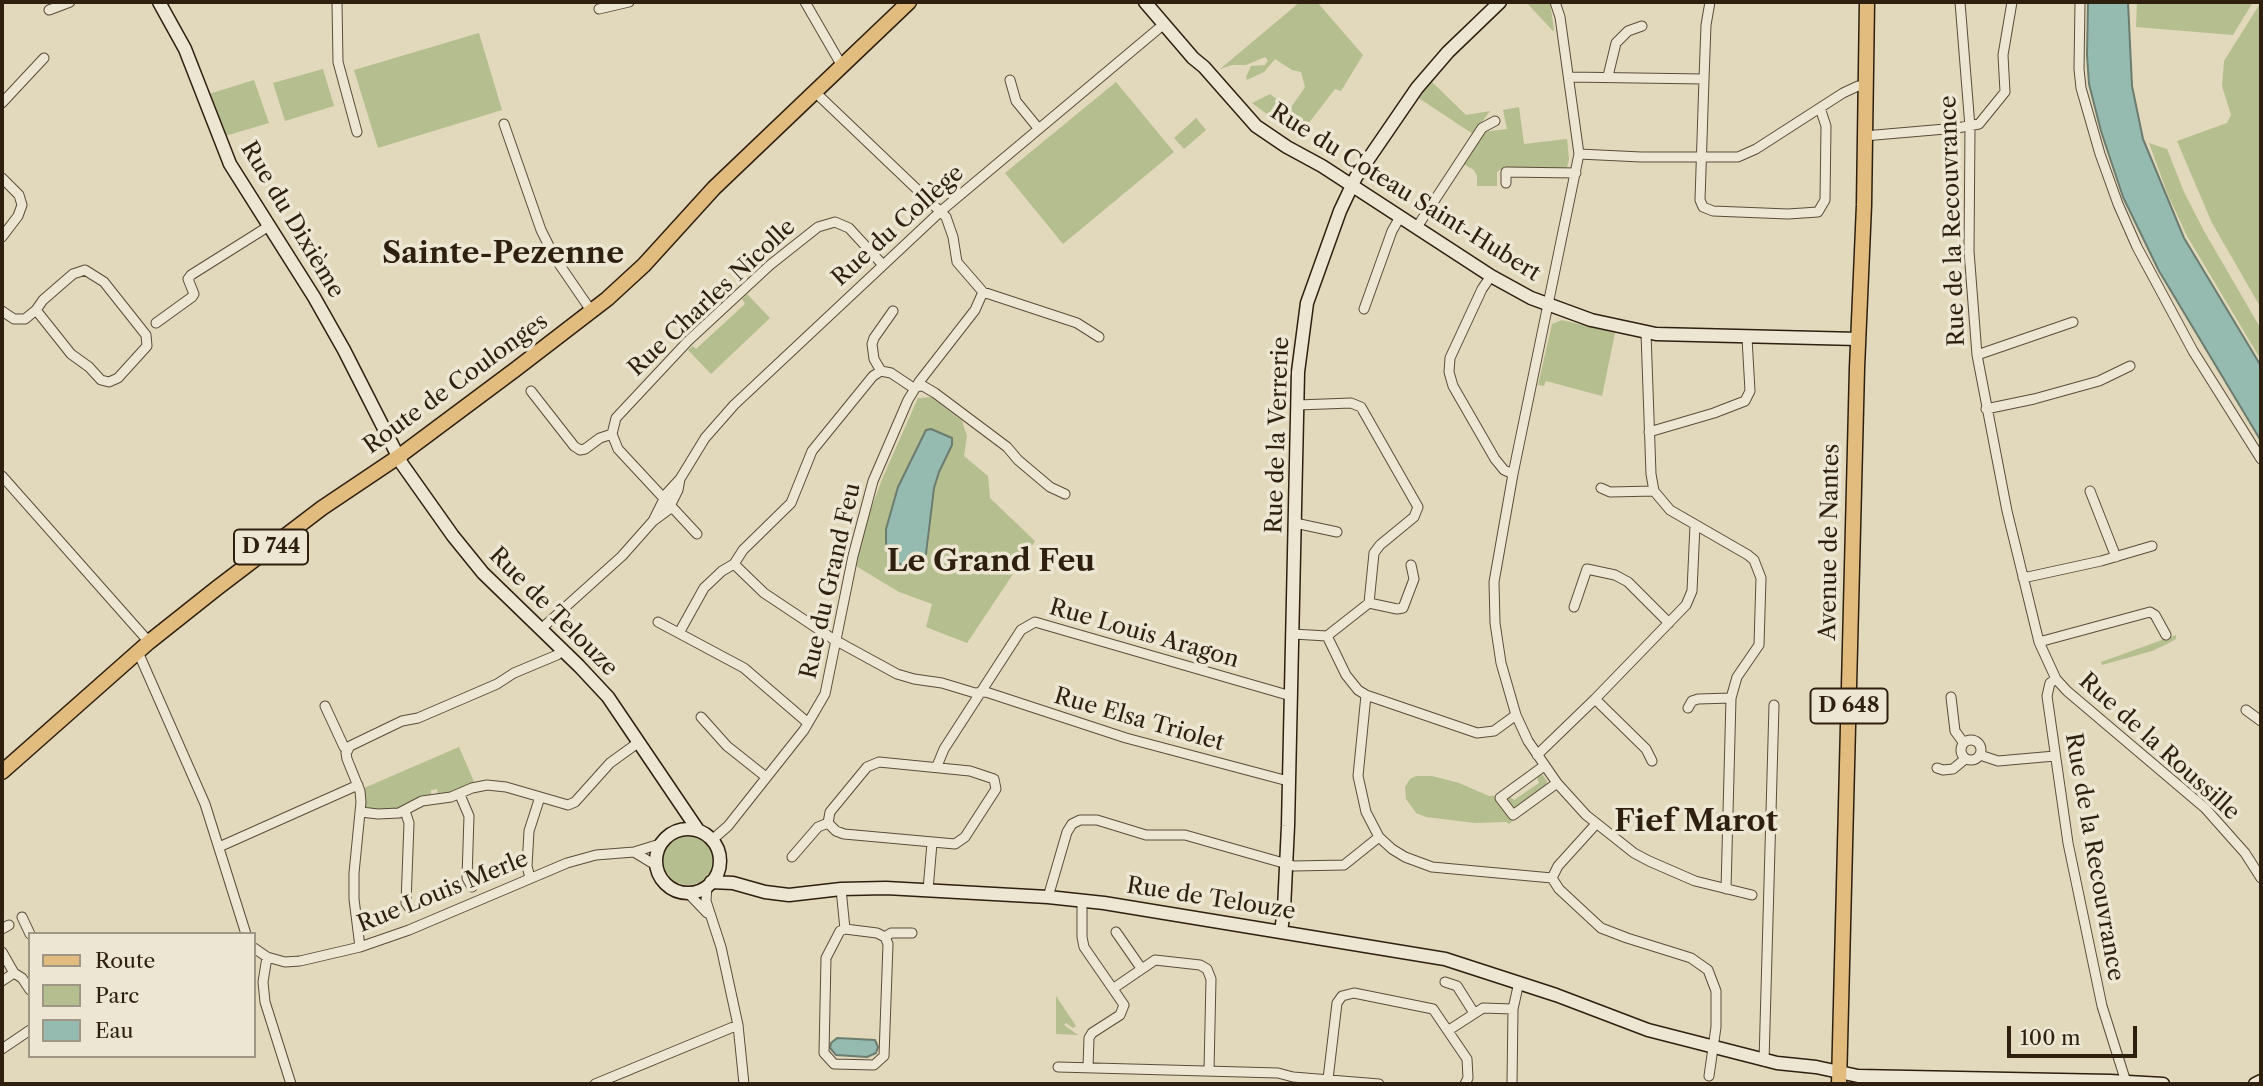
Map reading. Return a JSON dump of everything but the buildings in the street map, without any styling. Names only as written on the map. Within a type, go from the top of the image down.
[{"type":"main road","name":"Route de Coulonges","points":[[2,772],[143,647],[268,549],[398,457],[592,312],[635,274],[715,188],[909,2]]},
{"type":"main road","name":"Avenue de Nantes","points":[[1839,1078],[1858,339],[1864,205],[1867,2]]},
{"type":"street","points":[[49,10],[70,2]]},
{"type":"street","name":"Rue du Dixième","points":[[159,2],[185,49],[230,164],[344,349],[398,457]]},
{"type":"street","points":[[337,2],[338,62],[357,132]]},
{"type":"street","points":[[599,9],[629,2]]},
{"type":"street","points":[[805,2],[842,66]]},
{"type":"street","name":"Rue du Coteau Saint-Hubert","points":[[1145,2],[1256,126],[1491,276],[1549,306],[1591,320],[1646,333],[1747,338],[1858,339]]},
{"type":"street","name":"Rue de la Verrerie","points":[[1281,932],[1286,865],[1299,355],[1307,303],[1332,230],[1351,186],[1417,88],[1448,52],[1500,2]]},
{"type":"street","points":[[1555,2],[1560,17],[1579,154],[1513,474],[1494,582],[1494,623],[1501,663],[1516,715],[1537,755],[1557,783],[1595,824],[1649,861],[1695,881],[1752,895]]},
{"type":"street","points":[[1560,17],[1561,2]]},
{"type":"street","points":[[1710,2],[1706,25],[1700,200],[1706,209],[1788,214],[1818,212],[1825,200],[1825,119],[1820,108]]},
{"type":"street","name":"Rue de la Recouvrance","points":[[1960,2],[1970,127],[1970,274],[1977,355],[2007,511],[2039,642],[2056,678],[2050,683],[2047,696],[2054,756],[2068,843],[2102,1006],[2131,1083]]},
{"type":"street","points":[[1864,136],[1979,124],[2005,92],[2003,55],[2012,2]]},
{"type":"street","points":[[2080,2],[2081,88],[2118,204],[2137,247],[2193,351],[2261,459]]},
{"type":"street","name":"Rue du Collège","points":[[541,629],[622,556],[653,522],[705,438],[734,405],[941,211],[1164,24]]},
{"type":"street","points":[[1608,76],[1616,43],[1628,31],[1642,26]]},
{"type":"street","points":[[2,103],[44,58]]},
{"type":"street","points":[[1569,77],[1704,79]]},
{"type":"street","points":[[1010,80],[1016,101],[1038,128]]},
{"type":"street","points":[[1579,154],[1728,158],[1748,153],[1852,89],[1865,86]]},
{"type":"street","points":[[814,92],[941,211],[949,225],[957,262],[983,292],[1077,323],[1099,337]]},
{"type":"street","points":[[1417,227],[1482,128],[1495,121]]},
{"type":"street","points":[[504,124],[541,230],[555,258],[592,312]]},
{"type":"street","points":[[1506,183],[1506,172],[1576,173]]},
{"type":"street","points":[[2,178],[19,195],[22,205],[18,216],[2,236]]},
{"type":"street","points":[[1364,309],[1392,231],[1400,217]]},
{"type":"street","name":"Rue Charles Nicolle","points":[[612,434],[616,418],[688,341],[770,265],[818,227],[835,222],[849,228],[883,265]]},
{"type":"street","points":[[156,323],[192,298],[194,294],[188,279],[191,275],[269,226]]},
{"type":"street","points":[[2,311],[20,320],[36,310],[43,300],[73,274],[88,271],[104,282],[146,335],[147,346],[118,378],[109,382],[101,380],[71,354],[36,310]]},
{"type":"street","points":[[1491,276],[1482,289],[1450,358],[1449,372],[1452,386],[1495,458],[1504,470],[1513,474]]},
{"type":"street","name":"Rue du Grand Feu","points":[[712,840],[728,826],[808,723],[827,687],[864,507],[873,481],[916,387],[975,310],[983,292]]},
{"type":"street","points":[[881,371],[874,359],[874,338],[893,311]]},
{"type":"street","points":[[1977,355],[2073,322]]},
{"type":"street","points":[[1646,333],[1651,474],[1654,491],[1670,510],[1748,555],[1754,560],[1760,578],[1759,645],[1737,677],[1731,698],[1726,889]]},
{"type":"street","points":[[1649,432],[1745,401],[1749,395],[1747,338]]},
{"type":"street","points":[[1986,409],[2034,400],[2086,385],[2122,372],[2130,366]]},
{"type":"street","points":[[679,633],[700,593],[722,571],[734,564],[743,550],[791,503],[812,451],[873,376],[881,371],[891,373],[912,387],[923,386],[965,414],[1050,486],[1065,494]]},
{"type":"street","points":[[531,391],[580,450],[612,434],[618,449],[697,534]]},
{"type":"street","points":[[1293,634],[1327,636],[1369,603],[1374,552],[1415,517],[1418,507],[1361,407],[1351,403],[1298,405]]},
{"type":"street","name":"Rue de Telouze","points":[[398,457],[470,557],[608,697],[698,830]]},
{"type":"street","points":[[2,476],[143,647],[205,804],[245,932]]},
{"type":"street","points":[[1601,488],[1610,492],[1654,491]]},
{"type":"street","points":[[2090,491],[2116,556]]},
{"type":"street","points":[[1295,523],[1337,532]]},
{"type":"street","points":[[1537,755],[1595,699],[1690,598],[1695,525]]},
{"type":"street","points":[[2024,578],[2152,546]]},
{"type":"street","name":"Rue Elsa Triolet","points":[[734,564],[764,593],[837,640],[897,674],[980,693],[986,692],[1126,738],[1288,781]]},
{"type":"street","points":[[1369,603],[1403,608],[1414,579],[1411,565]]},
{"type":"street","points":[[1574,607],[1587,569],[1615,575],[1628,582],[1669,623]]},
{"type":"street","points":[[2039,642],[2150,612],[2155,615],[2166,635]]},
{"type":"street","points":[[658,622],[744,668],[808,723]]},
{"type":"street","name":"Rue Louis Aragon","points":[[937,766],[943,749],[1021,630],[1035,622],[1291,696]]},
{"type":"street","points":[[1327,636],[1346,675],[1358,690],[1366,695],[1478,733],[1494,731],[1516,715]]},
{"type":"street","points":[[360,947],[354,899],[354,873],[361,812],[358,785],[347,759],[348,750],[354,743],[497,684],[563,650]]},
{"type":"street","name":"Rue de la Roussille","points":[[2056,678],[2077,701],[2205,808],[2245,853],[2261,877]]},
{"type":"street","points":[[1366,695],[1358,776],[1366,812],[1379,837],[1405,857],[1432,867],[1552,878],[1566,896],[1601,928],[1692,958],[1703,965],[1711,975],[1716,991],[1709,1076]]},
{"type":"street","points":[[1951,697],[1955,731],[1964,742]]},
{"type":"street","points":[[1688,708],[1692,701],[1698,699],[1731,698]]},
{"type":"street","points":[[1595,699],[1646,749],[1652,761]]},
{"type":"street","points":[[1763,1060],[1774,705]]},
{"type":"street","points":[[325,706],[344,747],[348,750]]},
{"type":"street","points":[[2246,709],[2261,721]]},
{"type":"street","points":[[701,717],[727,746],[766,777]]},
{"type":"street","points":[[1980,755],[1981,748],[1978,743],[1969,739],[1964,742],[1960,751],[1965,759],[1971,760],[1980,755],[1998,761],[2054,756]]},
{"type":"street","points":[[361,812],[378,814],[405,811],[422,801],[460,795],[472,788],[487,785],[506,787],[568,805],[575,802],[610,762],[639,742]]},
{"type":"street","points":[[1937,768],[1953,769],[1965,759]]},
{"type":"street","points":[[879,762],[970,771],[992,778],[996,786],[962,840],[955,844],[844,834],[828,823],[830,812],[871,764],[879,762]]},
{"type":"street","points":[[1544,766],[1500,798],[1513,815],[1557,783]]},
{"type":"street","points":[[219,847],[358,785]]},
{"type":"street","points":[[460,795],[469,816],[467,878],[472,887]]},
{"type":"street","points":[[530,878],[527,866],[529,831],[540,797]]},
{"type":"street","points":[[672,833],[677,815],[676,798]]},
{"type":"street","points":[[405,811],[409,823],[406,903],[411,910]]},
{"type":"street","points":[[1048,897],[1067,832],[1072,824],[1089,819],[1146,835],[1185,835],[1286,865],[1339,867],[1379,837]]},
{"type":"street","points":[[792,857],[818,827],[828,823]]},
{"type":"street","points":[[1552,878],[1558,866],[1595,824]]},
{"type":"street","points":[[712,920],[687,892],[669,887],[661,878],[657,866],[657,851],[660,844],[672,833],[685,829],[698,830],[712,840],[717,848],[720,859],[717,874],[709,884],[706,901],[721,947],[738,1025],[744,1084]]},
{"type":"street","points":[[928,890],[932,843]]},
{"type":"street","name":"Rue Louis Merle","points":[[267,957],[285,962],[300,961],[360,947],[396,935],[580,858],[634,852],[660,844]]},
{"type":"street","points":[[634,852],[657,866]]},
{"type":"street","name":"Rue de Telouze","points":[[720,859],[727,869],[748,886]]},
{"type":"street","points":[[687,892],[709,884]]},
{"type":"street","name":"Rue de Telouze","points":[[709,884],[748,886],[765,892],[789,895],[841,889],[928,890],[1048,897],[1445,959],[1519,982],[1666,1038],[1821,1070],[1839,1078],[1857,1076],[2163,1084]]},
{"type":"street","points":[[841,889],[845,929]]},
{"type":"street","points":[[1082,901],[1084,947],[1123,1000],[1124,1009],[1089,1038],[1088,1067]]},
{"type":"street","points":[[22,917],[29,932]]},
{"type":"street","points":[[887,941],[877,933],[845,929],[840,931],[826,958],[824,1053],[834,1064],[874,1066],[884,1056],[887,941],[891,933],[912,933]]},
{"type":"street","points":[[1116,932],[1140,968]]},
{"type":"street","points":[[256,949],[267,957],[263,982],[265,1002],[291,1084]]},
{"type":"street","points":[[2,951],[14,973],[22,978],[28,987]]},
{"type":"street","points":[[1114,988],[1155,960],[1200,965],[1207,969],[1211,979],[1209,1070]]},
{"type":"street","points":[[2,981],[14,973]]},
{"type":"street","points":[[1446,982],[1457,986],[1474,1013]]},
{"type":"street","points":[[1511,1084],[1513,1009],[1519,982]]},
{"type":"street","points":[[1328,1079],[1337,1003],[1342,996],[1354,993],[1429,1007],[1437,1013],[1467,1059],[1468,1078],[1465,1084]]},
{"type":"street","points":[[1449,1030],[1486,1008],[1513,1009]]},
{"type":"street","points":[[595,1084],[738,1025]]},
{"type":"street","points":[[2,1049],[28,1031]]},
{"type":"street","name":"Rue de Telouze","points":[[1712,1047],[1761,1068],[1812,1073],[1821,1070]]},
{"type":"street","points":[[1058,1067],[1278,1073],[1293,1077],[1379,1084]]},
{"type":"street","points":[[2255,1084],[2261,1081]]},
{"type":"green space","points":[[1300,2],[1317,2],[1363,55],[1341,91],[1335,89],[1298,137],[1252,103],[1270,94],[1290,109],[1305,87],[1301,72],[1292,70],[1275,59],[1264,72],[1247,80],[1251,66],[1265,65],[1268,60],[1265,57],[1246,65],[1232,65],[1220,69]]},
{"type":"green space","points":[[1526,2],[1550,2],[1553,31]]},
{"type":"green space","points":[[2137,2],[2253,2],[2233,35],[2136,27]]},
{"type":"green space","points":[[2261,2],[2261,308],[2212,223],[2177,141],[2227,123],[2231,115],[2222,86],[2224,61]]},
{"type":"green space","points":[[479,33],[502,110],[378,148],[354,70]]},
{"type":"green space","points":[[323,69],[334,106],[285,121],[273,83]]},
{"type":"green space","points":[[254,80],[269,123],[225,136],[209,94]]},
{"type":"green space","points":[[1430,80],[1466,115],[1490,111],[1473,134],[1417,97]]},
{"type":"green space","points":[[1116,82],[1174,152],[1063,244],[1005,173]]},
{"type":"green space","points":[[1519,107],[1524,144],[1567,139],[1567,168],[1504,167],[1497,172],[1497,186],[1477,186],[1474,170],[1463,164],[1483,132],[1507,129],[1503,110]]},
{"type":"green space","points":[[1196,118],[1206,130],[1184,149],[1174,138]]},
{"type":"green space","points":[[2149,143],[2167,149],[2184,192],[2204,231],[2261,329],[2261,360],[2187,236]]},
{"type":"green space","points":[[747,294],[770,318],[711,374],[688,350],[693,346],[696,349],[745,304],[742,299]]},
{"type":"green space","points":[[1562,320],[1615,333],[1602,396],[1546,381],[1544,386],[1538,385],[1552,324]]},
{"type":"green space","points":[[931,397],[962,421],[967,436],[964,456],[988,476],[990,498],[1035,541],[967,643],[926,627],[932,604],[899,592],[856,566],[861,535],[918,398]],"holes":[[[927,430],[952,439],[934,488],[928,547],[922,560],[893,559],[885,538],[898,487]]]},
{"type":"green space","points":[[2176,635],[2176,639],[2152,651],[2102,665],[2101,662]]},
{"type":"green space","points":[[459,747],[475,784],[455,793],[438,795],[437,789],[431,790],[431,796],[401,810],[365,807],[364,788]]},
{"type":"green space","points":[[1541,773],[1547,786],[1515,810],[1504,799],[1509,796],[1514,800],[1539,783],[1537,777]]},
{"type":"green space","points":[[1416,776],[1432,776],[1494,796],[1514,820],[1509,824],[1475,823],[1426,817],[1416,813],[1406,799],[1405,787],[1410,779]]},
{"type":"green space","points":[[688,835],[706,842],[713,860],[706,878],[688,885],[670,878],[663,860],[670,842]]},
{"type":"green space","points":[[1056,996],[1076,1026],[1073,1028],[1066,1023],[1064,1025],[1078,1035],[1056,1034]]},
{"type":"water","points":[[2088,2],[2128,2],[2132,86],[2143,139],[2184,238],[2261,366],[2261,441],[2159,271],[2123,197],[2089,84]]},
{"type":"water","points":[[931,429],[952,438],[952,445],[934,488],[926,554],[914,567],[907,569],[890,554],[886,543],[886,529],[898,487],[926,430]]},
{"type":"water","points":[[837,1038],[875,1040],[878,1047],[876,1053],[867,1057],[836,1055],[830,1048]]},
{"type":"district","name":"Sainte-Pezenne","points":[[503,254]]},
{"type":"district","name":"Le Grand Feu","points":[[991,562]]},
{"type":"district","name":"Fief Marot","points":[[1696,822]]}]
